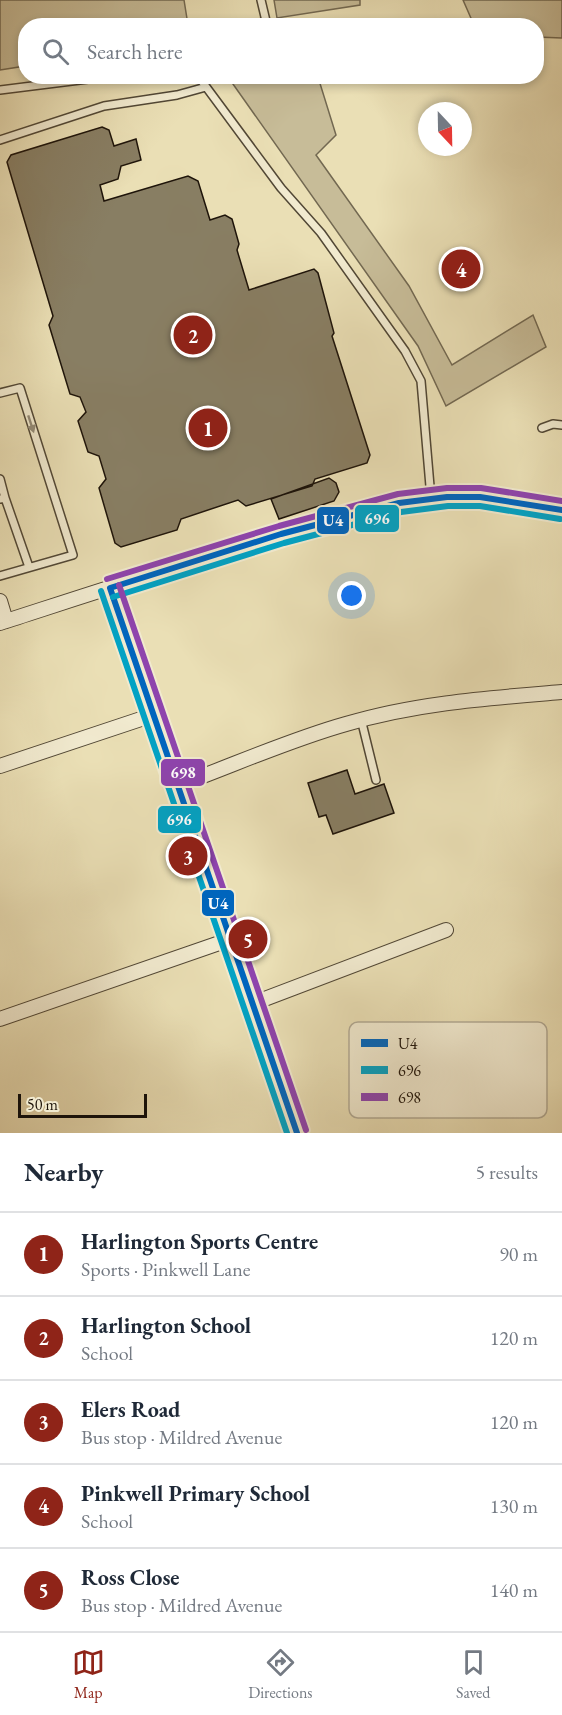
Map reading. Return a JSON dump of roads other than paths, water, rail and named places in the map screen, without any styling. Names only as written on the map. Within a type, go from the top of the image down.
[{"type":"street","points":[[0,601],[3,622],[240,546],[379,507],[431,498],[493,498],[562,510]]},
{"type":"street","points":[[110,588],[297,1133]]},
{"type":"street","points":[[179,785],[361,720],[469,700],[562,692]]},
{"type":"street","points":[[0,766],[153,715]]},
{"type":"street","points":[[254,1003],[446,930]]},
{"type":"street","points":[[0,1019],[231,939]]},
{"type":"lane","points":[[261,0],[265,18]]},
{"type":"lane","points":[[0,90],[48,84]]},
{"type":"lane","points":[[204,84],[280,188],[321,233],[405,351],[421,381],[431,498]]},
{"type":"lane","points":[[0,140],[104,106],[206,87]]},
{"type":"lane","points":[[0,393],[20,388],[73,555],[0,576]]},
{"type":"lane","points":[[542,428],[553,424],[562,425]]},
{"type":"lane","points":[[0,479],[2,499],[29,567]]},
{"type":"lane","points":[[361,720],[375,780]]},
{"type":"place","name":"Pinkwell Primary School","points":[[461,269]]},
{"type":"place","name":"Harlington School","points":[[193,335]]},
{"type":"place","name":"Harlington Sports Centre","points":[[208,428]]},
{"type":"place","name":"Elers Road","points":[[188,856]]},
{"type":"place","name":"Ross Close","points":[[248,939]]}]
